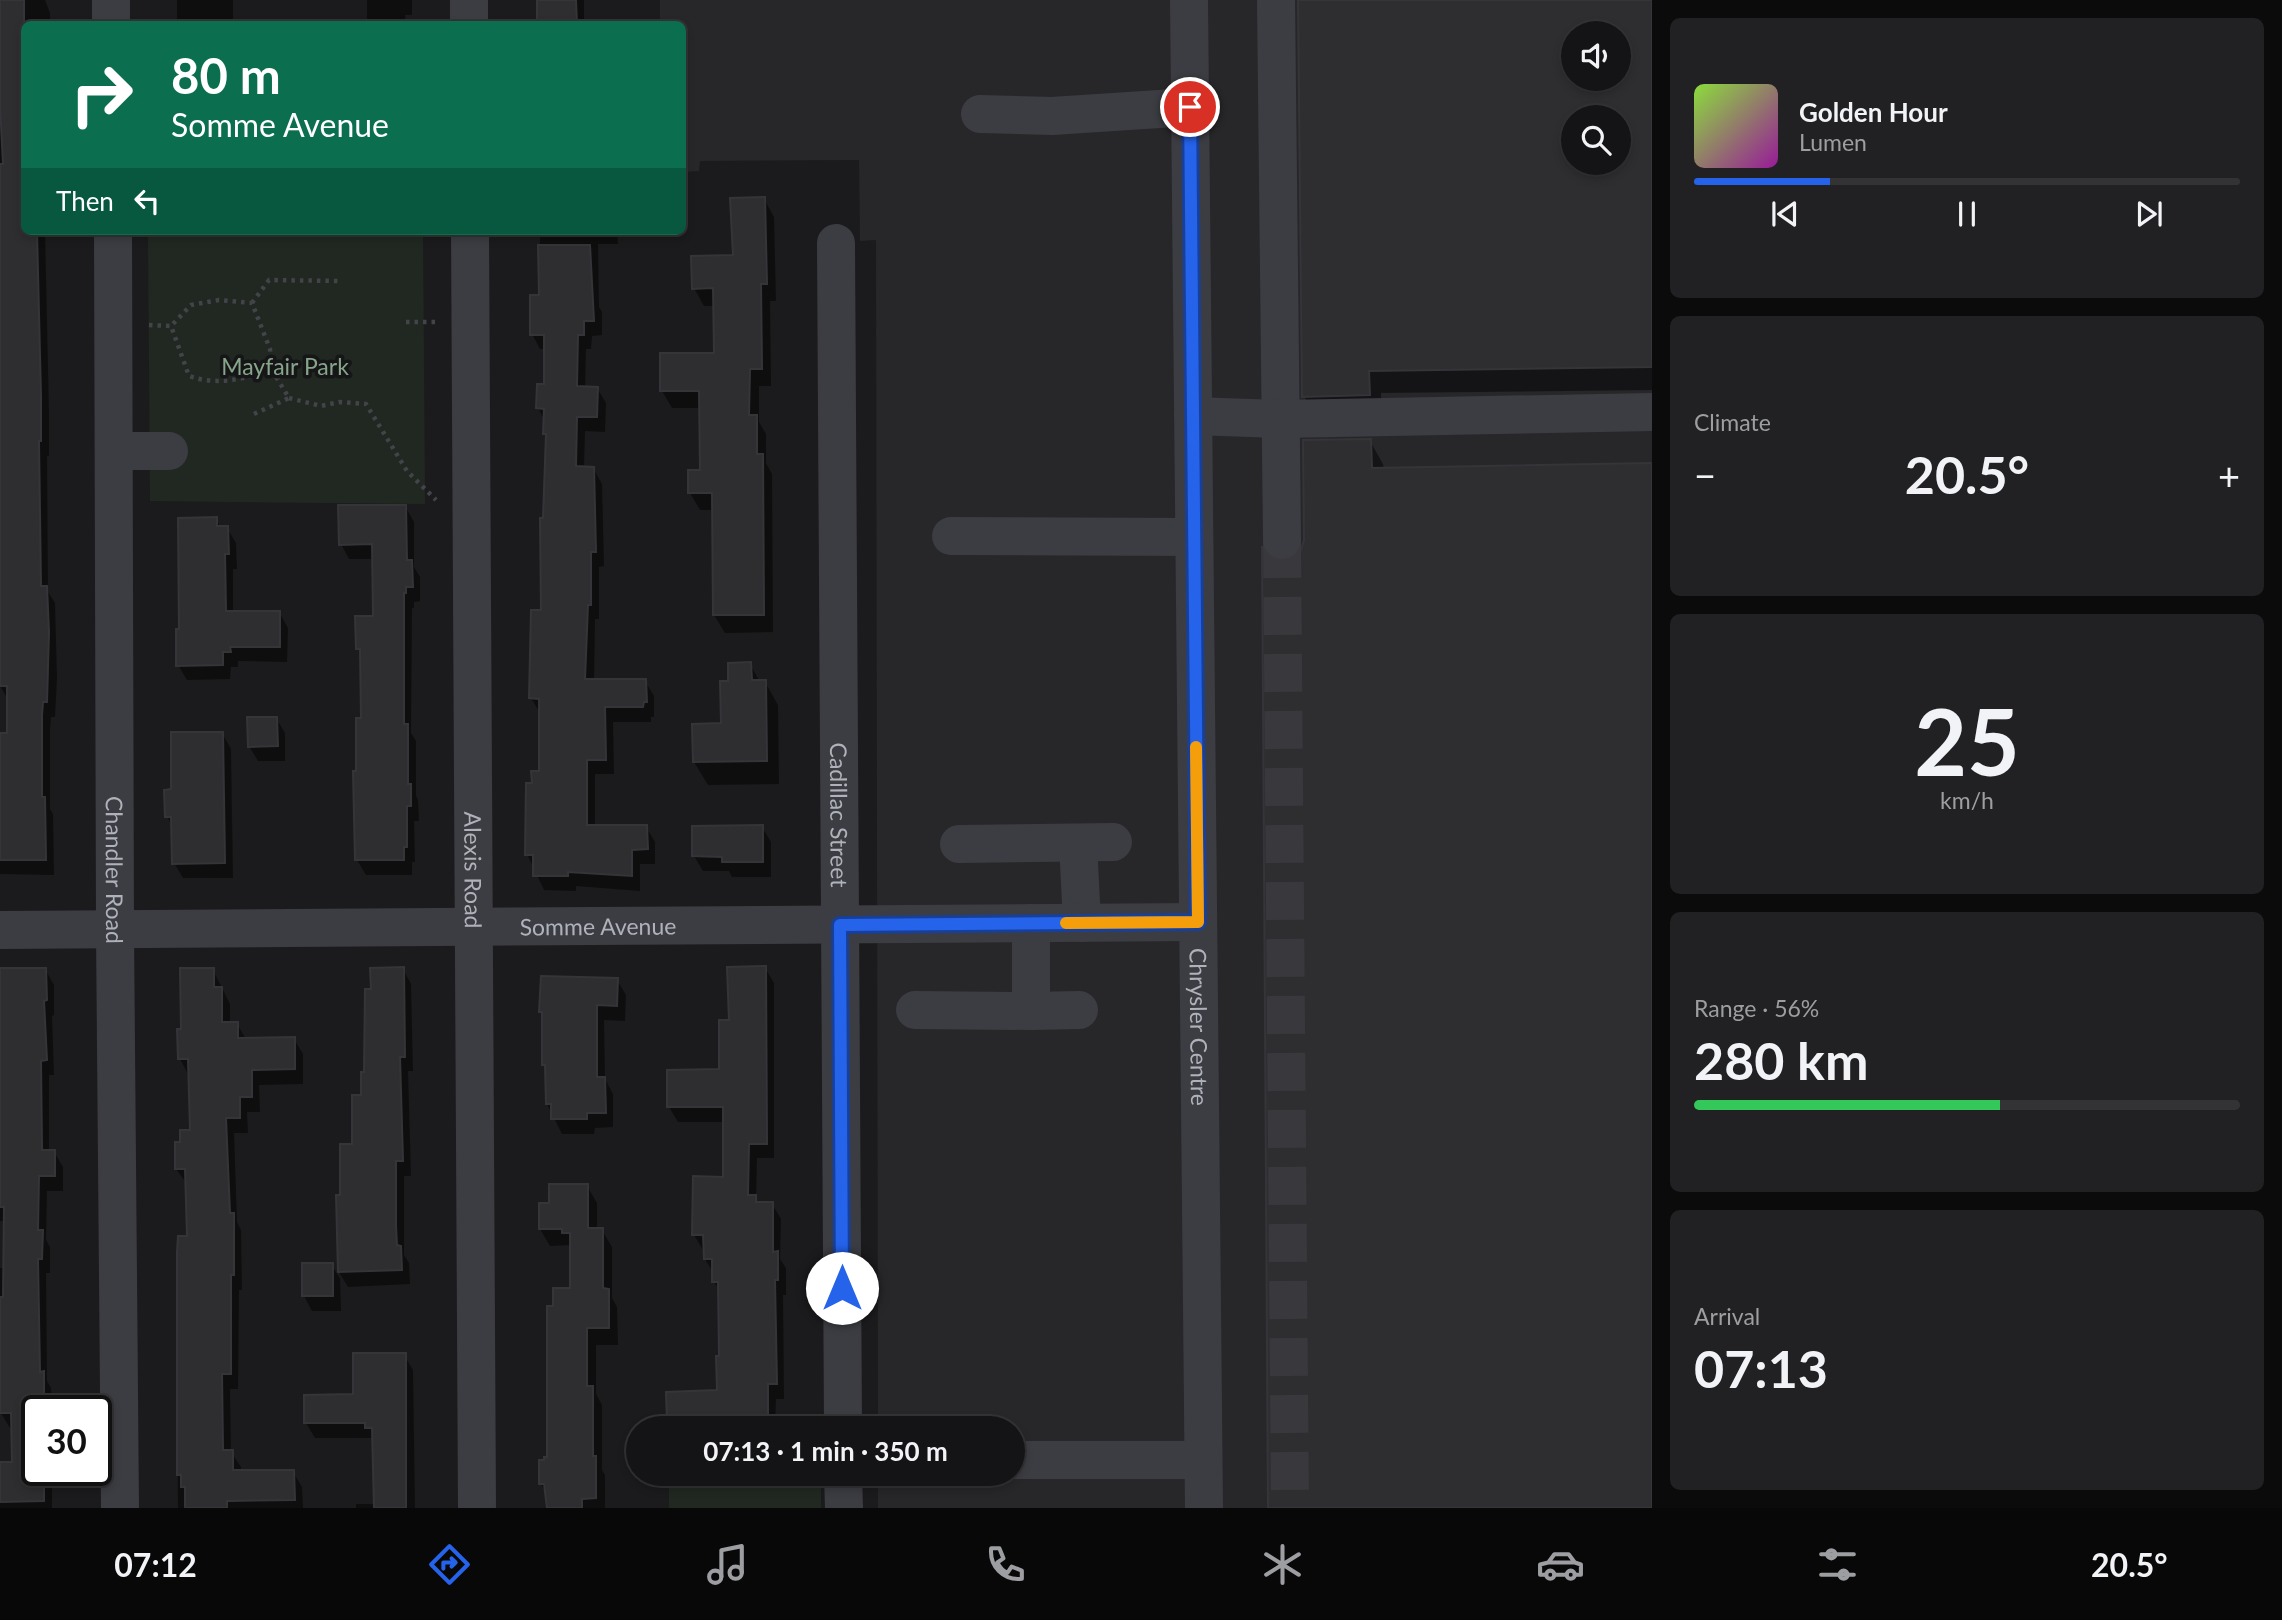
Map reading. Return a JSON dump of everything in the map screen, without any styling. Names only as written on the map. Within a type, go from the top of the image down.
[{"type":"street","points":[[111,0],[111,21]]},
{"type":"street","points":[[469,0],[469,21]]},
{"type":"street","name":"Chrysler Centre","points":[[1189,0],[1204,1508]]},
{"type":"street","points":[[1276,0],[1282,540]]},
{"type":"street","points":[[980,114],[1052,116],[1190,107]]},
{"type":"street","name":"Chandler Road","points":[[113,235],[120,1508]]},
{"type":"street","name":"Alexis Road","points":[[470,235],[478,1508]]},
{"type":"street","name":"Cadillac Street","points":[[836,243],[843,1416]]},
{"type":"street","points":[[1193,416],[1281,419],[1652,412]]},
{"type":"street","points":[[114,451],[169,451]]},
{"type":"street","points":[[951,536],[1194,537]]},
{"type":"street","points":[[959,844],[1096,842],[1082,923]]},
{"type":"street","name":"Somme Avenue","points":[[0,930],[1198,922]]},
{"type":"street","points":[[1031,923],[1031,1011]]},
{"type":"street","points":[[915,1010],[1079,1010]]},
{"type":"street","points":[[1025,1460],[1203,1460]]},
{"type":"street","points":[[843,1486],[844,1508]]},
{"type":"path","points":[[252,303],[269,280],[338,281]]},
{"type":"path","points":[[149,325],[171,326],[191,305],[219,300],[252,303]]},
{"type":"path","points":[[252,303],[270,349],[272,370],[289,398]]},
{"type":"path","points":[[405,322],[435,322]]},
{"type":"path","points":[[171,326],[189,376],[208,383],[250,377],[272,370]]},
{"type":"path","points":[[254,414],[289,398],[321,406],[340,402],[366,404],[407,471],[436,500]]},
{"type":"shaded area","points":[[660,0],[1652,0],[1652,1508],[878,1508],[878,1486],[1025,1486],[1025,1416],[878,1416],[876,240],[860,241],[859,160],[700,161],[699,171],[686,172],[686,21],[660,21]]},
{"type":"green space","name":"Mayfair Park","points":[[148,235],[423,235],[425,504],[150,501]]},
{"type":"green space","points":[[669,1486],[821,1486],[821,1508],[669,1508]]},
{"type":"building","points":[[0,0],[24,0],[24,21],[21,21],[21,235],[37,235],[41,396],[41,586],[47,586],[49,632],[47,702],[43,702],[42,715],[42,797],[45,797],[46,860],[0,860],[0,733],[7,733],[7,686],[0,686],[0,164],[3,164]]},
{"type":"building","points":[[537,0],[576,0],[577,21],[537,21]]},
{"type":"building","points":[[1298,0],[1652,0],[1652,367],[1369,371],[1370,395],[1302,397]]},
{"type":"building","points":[[765,197],[767,284],[761,284],[762,369],[750,369],[749,415],[757,415],[757,454],[763,454],[764,615],[713,615],[712,493],[688,493],[688,470],[700,470],[699,391],[660,391],[660,353],[714,353],[713,288],[692,289],[691,256],[733,255],[730,198]]},
{"type":"building","points":[[538,245],[590,245],[594,321],[584,321],[584,335],[578,335],[577,386],[598,387],[597,417],[577,417],[576,466],[594,467],[596,552],[591,552],[591,605],[588,605],[585,679],[646,679],[647,702],[644,702],[643,707],[605,707],[606,760],[587,760],[587,825],[647,825],[648,849],[632,850],[632,876],[568,872],[568,876],[533,876],[533,855],[525,855],[526,783],[532,783],[531,771],[539,771],[539,699],[529,698],[531,610],[541,610],[540,518],[543,518],[546,434],[543,434],[544,409],[536,408],[537,384],[544,384],[544,335],[530,335],[530,295],[539,295]]},
{"type":"building","points":[[1371,439],[1372,468],[1652,463],[1652,1508],[1268,1508],[1262,546],[1271,559],[1282,562],[1293,559],[1301,550],[1304,540],[1303,440]]},
{"type":"building","points":[[338,505],[406,505],[407,560],[412,560],[413,587],[406,587],[404,593],[404,724],[408,724],[408,784],[411,784],[411,806],[407,806],[407,847],[404,847],[404,860],[355,860],[353,771],[356,771],[356,718],[361,718],[360,649],[356,649],[355,616],[373,616],[372,544],[339,545]]},
{"type":"building","points":[[217,517],[217,526],[228,526],[229,554],[225,554],[226,611],[280,611],[280,647],[230,647],[231,652],[223,652],[223,665],[176,666],[176,629],[179,629],[178,518]]},
{"type":"building","points":[[751,662],[752,680],[766,680],[767,761],[693,762],[692,724],[721,723],[720,681],[728,681],[728,663]]},
{"type":"building","points":[[247,717],[277,717],[278,746],[248,747]]},
{"type":"building","points":[[171,732],[223,732],[225,863],[172,864],[171,817],[165,817],[164,790],[171,789]]},
{"type":"building","points":[[763,825],[763,862],[722,862],[722,857],[692,856],[692,826]]},
{"type":"building","points":[[766,966],[767,1144],[749,1144],[748,1195],[756,1195],[756,1202],[773,1202],[773,1252],[778,1251],[778,1280],[775,1280],[777,1384],[768,1384],[768,1416],[667,1416],[666,1392],[717,1390],[718,1282],[712,1282],[712,1259],[704,1259],[703,1235],[692,1235],[693,1176],[723,1177],[723,1107],[667,1107],[667,1070],[719,1069],[719,1020],[729,1020],[727,967]]},
{"type":"building","points":[[404,967],[405,1057],[400,1057],[403,1161],[396,1161],[397,1245],[401,1246],[402,1270],[338,1272],[336,1195],[340,1195],[340,1144],[352,1144],[352,1095],[361,1095],[361,1072],[364,1072],[365,989],[371,989],[370,968]]},
{"type":"building","points":[[0,968],[46,968],[47,1000],[44,1001],[47,1060],[41,1061],[42,1150],[55,1150],[55,1176],[39,1176],[38,1230],[43,1230],[42,1259],[38,1259],[40,1372],[44,1371],[44,1395],[21,1395],[21,1486],[44,1486],[44,1501],[0,1502],[0,1462],[12,1462],[11,1413],[0,1413],[0,1297],[3,1297],[4,1207],[0,1207]]},
{"type":"building","points":[[180,968],[214,968],[214,987],[222,987],[222,1022],[238,1022],[238,1038],[295,1037],[295,1069],[252,1070],[252,1097],[240,1097],[240,1118],[226,1118],[230,1213],[234,1213],[234,1275],[231,1275],[231,1374],[222,1374],[223,1450],[233,1450],[233,1470],[294,1470],[295,1500],[227,1501],[227,1508],[185,1508],[185,1487],[181,1487],[181,1475],[177,1475],[177,1252],[178,1236],[187,1236],[185,1169],[175,1169],[175,1142],[180,1142],[180,1130],[190,1130],[188,1059],[178,1059],[177,1029],[181,1029]]},
{"type":"building","points":[[541,976],[618,978],[617,1006],[597,1005],[597,1077],[605,1077],[606,1113],[587,1113],[587,1119],[551,1119],[551,1104],[546,1104],[545,1065],[542,1065],[542,1012],[539,1012]]},
{"type":"building","points":[[549,1184],[588,1184],[588,1228],[603,1228],[603,1288],[609,1289],[609,1328],[587,1328],[587,1386],[593,1386],[596,1498],[582,1499],[582,1508],[547,1508],[544,1484],[539,1484],[539,1460],[547,1457],[547,1306],[553,1306],[553,1288],[570,1288],[570,1233],[562,1233],[562,1229],[539,1229],[539,1203],[549,1203]]},
{"type":"building","points":[[302,1263],[333,1263],[333,1296],[302,1296]]},
{"type":"building","points":[[353,1353],[406,1353],[406,1508],[374,1508],[372,1428],[365,1428],[365,1423],[304,1423],[304,1395],[353,1394]]},
{"type":"tunnel","points":[[1282,540],[1290,1508]]},
{"type":"slow traffic","points":[[1066,923],[1198,922],[1196,747]]},
{"type":"route","points":[[842,1288],[840,925],[1198,922],[1190,107]]}]
